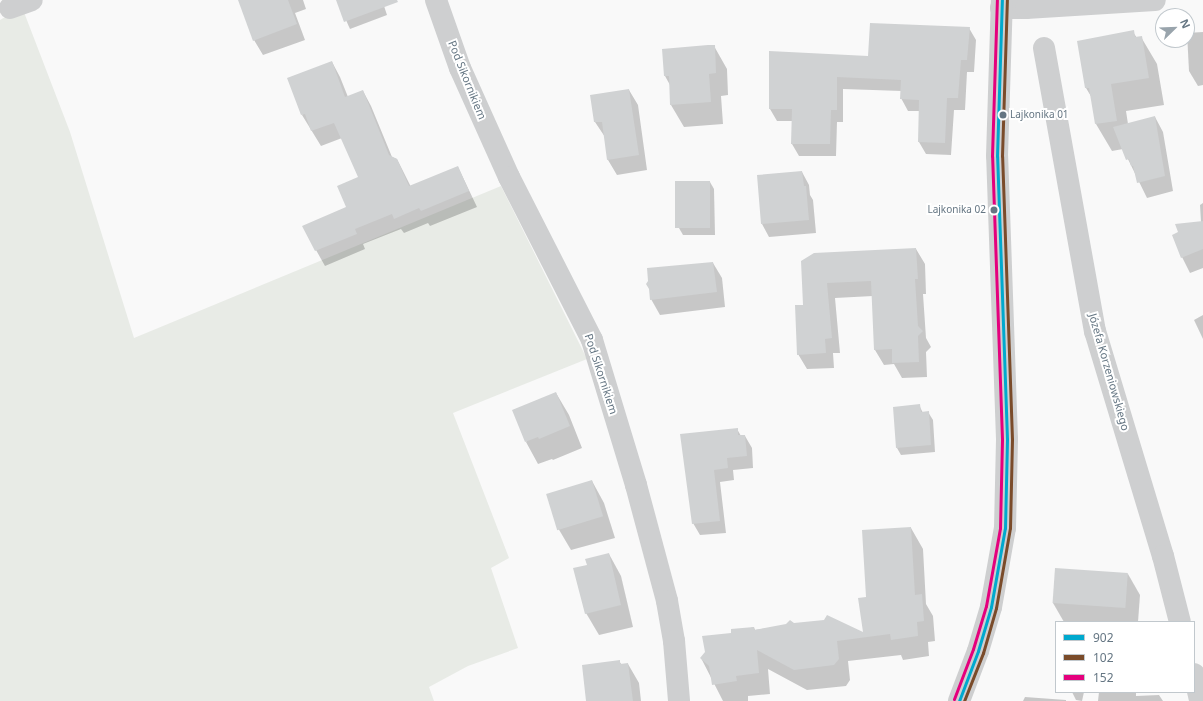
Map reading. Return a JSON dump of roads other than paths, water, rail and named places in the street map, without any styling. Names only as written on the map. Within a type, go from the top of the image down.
[{"type":"street","points":[[10,8],[32,0]]},
{"type":"street","name":"Pod Sikornikiem","points":[[436,0],[460,68],[509,176],[592,340],[636,485],[667,601],[674,641],[679,701]]},
{"type":"street","points":[[959,701],[978,651],[991,607],[1005,528],[1007,439],[997,171],[1001,4],[1026,8],[1155,0]]},
{"type":"street","name":"Józefa Korzeniowskiego","points":[[1044,48],[1095,331],[1160,548],[1180,621]]},
{"type":"street","points":[[1195,678],[1200,701]]},
{"type":"place","name":"Lajkonika 01","points":[[1003,115]]},
{"type":"place","name":"Lajkonika 02","points":[[994,210]]}]
